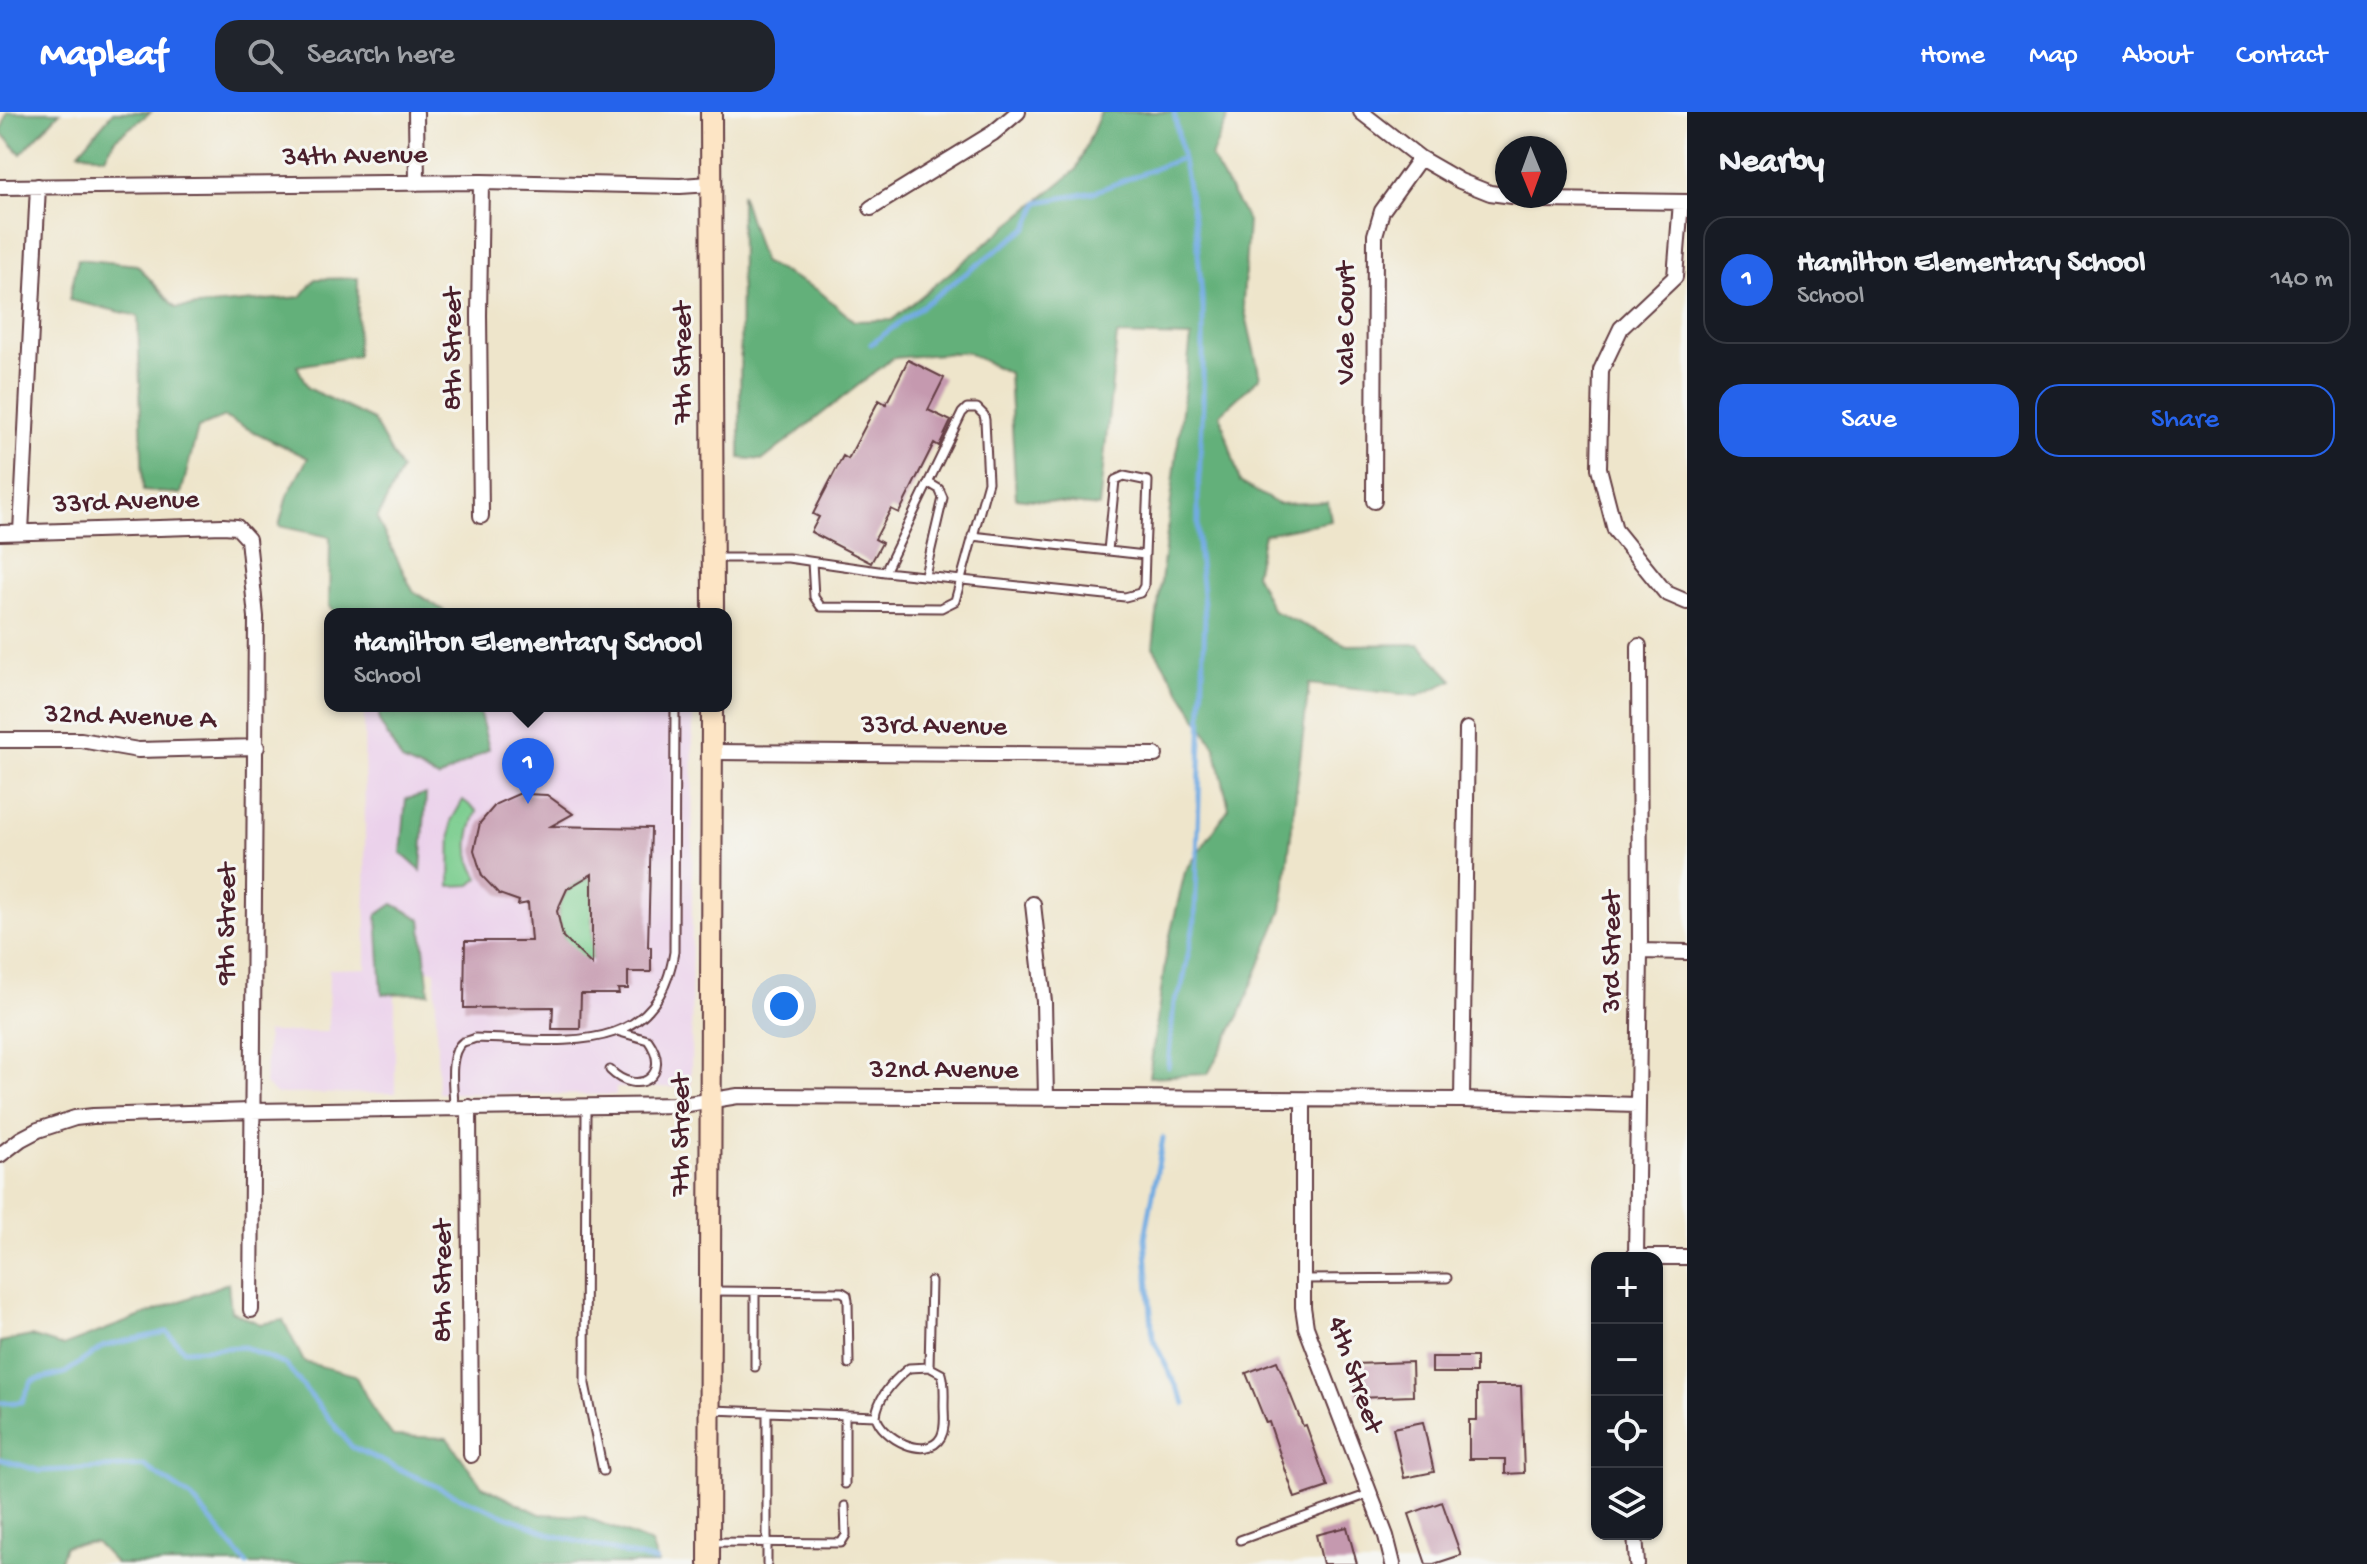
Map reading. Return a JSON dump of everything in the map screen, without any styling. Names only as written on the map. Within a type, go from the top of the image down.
[{"type":"street","points":[[416,112],[417,183]]},
{"type":"street","name":"7th Street","points":[[711,112],[713,608]]},
{"type":"street","points":[[871,208],[993,133],[1018,112]]},
{"type":"street","points":[[1361,112],[1420,158],[1460,181],[1490,193],[1518,198],[1684,202],[1675,277],[1621,328],[1601,370],[1599,468],[1615,530],[1666,593],[1687,602]]},
{"type":"street","name":"Vale Court","points":[[1374,501],[1375,235],[1382,211],[1420,158]]},
{"type":"street","name":"34th Avenue","points":[[0,187],[481,182],[711,184]]},
{"type":"street","name":"8th Street","points":[[481,182],[481,516]]},
{"type":"street","points":[[21,532],[38,186]]},
{"type":"street","name":"33rd Avenue","points":[[0,533],[223,526],[237,527],[248,539]]},
{"type":"street","name":"9th Street","points":[[248,539],[256,617],[257,747],[251,1310]]},
{"type":"street","name":"3rd Street","points":[[1636,1252],[1640,951],[1639,646]]},
{"type":"street","name":"7th Street","points":[[709,1564],[712,712]]},
{"type":"street","points":[[1462,1100],[1467,729]]},
{"type":"street","name":"32nd Avenue A","points":[[0,740],[81,740],[138,750],[257,747]]},
{"type":"street","name":"33rd Avenue","points":[[713,752],[1155,755]]},
{"type":"street","points":[[1033,904],[1044,1002],[1046,1098]]},
{"type":"street","points":[[1640,951],[1687,952]]},
{"type":"street","name":"32nd Avenue","points":[[0,1155],[38,1130],[75,1118],[251,1111],[682,1105],[738,1096],[1462,1100],[1637,1105]]},
{"type":"street","name":"4th Street","points":[[1303,1101],[1306,1327],[1393,1564]]},
{"type":"street","name":"8th Street","points":[[462,1107],[471,1455]]},
{"type":"street","points":[[1663,1257],[1687,1257]]},
{"type":"street","points":[[1635,1540],[1637,1564]]},
{"type":"lane","points":[[812,562],[814,597],[821,607],[941,608],[955,601],[988,482],[985,420],[981,411],[967,408],[962,413],[885,572]]},
{"type":"lane","points":[[713,558],[788,558],[885,572],[1125,597],[1140,593],[1144,586],[1148,481],[1124,476],[1115,480],[1108,551]]},
{"type":"lane","points":[[925,575],[943,498],[939,489],[929,483]]},
{"type":"lane","points":[[972,536],[1145,555]]},
{"type":"lane","points":[[462,1107],[454,1073],[456,1050],[463,1042],[475,1038],[588,1039],[618,1032],[654,1006],[671,974],[674,952],[675,712]]},
{"type":"lane","points":[[610,1070],[626,1083],[637,1083],[654,1074],[658,1065],[658,1057],[648,1040],[618,1032]]},
{"type":"lane","points":[[586,1106],[585,1384],[603,1471]]},
{"type":"lane","points":[[1303,1279],[1447,1278]]},
{"type":"lane","points":[[929,1367],[931,1281]]},
{"type":"lane","points":[[710,1291],[842,1292],[847,1295],[849,1364]]},
{"type":"lane","points":[[755,1292],[755,1367]]},
{"type":"lane","points":[[909,1368],[939,1370],[944,1381],[944,1430],[940,1440],[933,1445],[911,1447],[884,1430],[876,1416],[877,1407],[909,1368]]},
{"type":"lane","points":[[710,1410],[876,1416]]},
{"type":"lane","points":[[767,1412],[767,1564]]},
{"type":"lane","points":[[845,1415],[845,1484]]},
{"type":"lane","points":[[1240,1540],[1369,1494]]},
{"type":"lane","points":[[710,1542],[841,1543],[846,1535],[845,1506]]},
{"type":"shaded area","points":[[364,712],[693,712],[691,1087],[616,1088],[616,1095],[438,1093],[435,970],[395,969],[395,1093],[276,1094],[265,1084],[267,1032],[328,1032],[329,969],[366,968]]},
{"type":"green space","points":[[7,112],[60,112],[21,154],[1,133]]},
{"type":"green space","points":[[113,112],[151,112],[115,139],[105,157],[79,152]]},
{"type":"green space","points":[[1101,112],[1230,112],[1211,157],[1248,221],[1243,302],[1260,377],[1220,414],[1240,482],[1278,504],[1328,502],[1331,521],[1264,534],[1255,574],[1273,611],[1347,645],[1419,644],[1453,680],[1418,696],[1309,684],[1282,910],[1240,1014],[1208,1074],[1149,1077],[1167,948],[1185,872],[1229,808],[1215,747],[1153,647],[1191,337],[1117,335],[1099,507],[1016,498],[1009,373],[966,352],[893,358],[763,460],[740,458],[741,193],[763,262],[818,290],[854,321],[892,320],[1076,170]]},
{"type":"green space","points":[[78,259],[137,265],[176,308],[301,297],[315,279],[358,278],[357,356],[297,366],[308,388],[373,420],[401,470],[377,519],[413,591],[440,608],[331,608],[330,537],[279,526],[287,496],[308,458],[224,417],[198,428],[181,494],[143,491],[138,316],[69,300]]},
{"type":"green space","points":[[379,712],[480,712],[489,749],[439,778],[402,761],[379,721]]},
{"type":"green space","points":[[426,794],[421,871],[401,853],[406,799]]},
{"type":"green space","points":[[463,800],[477,811],[471,828],[469,853],[479,878],[471,885],[450,886],[451,821]]},
{"type":"green space","points":[[592,878],[592,959],[581,959],[562,935],[559,906],[574,885]]},
{"type":"green space","points":[[393,904],[421,919],[429,993],[382,994],[377,915]]},
{"type":"green space","points":[[228,1283],[231,1311],[260,1324],[283,1320],[304,1362],[355,1375],[372,1408],[393,1436],[447,1438],[482,1486],[540,1514],[583,1516],[651,1543],[658,1564],[494,1564],[480,1561],[116,1564],[95,1542],[65,1546],[59,1564],[0,1564],[0,1342],[31,1336],[63,1346]]},
{"type":"building","points":[[908,360],[944,378],[928,410],[951,421],[939,446],[934,443],[899,513],[891,509],[875,539],[882,543],[871,563],[811,532],[819,517],[813,514],[843,456],[848,459],[879,400],[886,404]]},
{"type":"building","points":[[525,791],[526,794],[547,795],[573,814],[551,826],[651,828],[648,947],[651,947],[651,972],[628,972],[628,989],[618,989],[619,994],[581,994],[580,1029],[552,1029],[553,1007],[464,1008],[465,941],[531,941],[528,903],[518,905],[519,901],[499,894],[482,876],[474,850],[480,823],[496,804]],"holes":[[[592,874],[592,965],[563,937],[557,911],[567,889]]]},
{"type":"building","points":[[1432,1357],[1476,1357],[1476,1373],[1432,1373]]},
{"type":"building","points":[[1277,1361],[1303,1426],[1306,1425],[1328,1487],[1295,1498],[1269,1422],[1266,1423],[1246,1373]]},
{"type":"building","points":[[1412,1362],[1413,1396],[1356,1398],[1354,1364]]},
{"type":"building","points":[[1477,1386],[1521,1386],[1524,1473],[1505,1474],[1505,1459],[1469,1459],[1469,1420],[1477,1420]]},
{"type":"building","points":[[1423,1422],[1434,1472],[1404,1478],[1393,1428]]},
{"type":"building","points":[[1442,1502],[1461,1555],[1426,1564],[1409,1514]]},
{"type":"building","points":[[1347,1527],[1357,1564],[1323,1564],[1316,1535]]},
{"type":"waterway","points":[[1168,1067],[1174,1002],[1182,987],[1195,919],[1205,616],[1198,544],[1203,308],[1196,230],[1174,112]]},
{"type":"waterway","points":[[871,344],[1028,227],[1039,202],[1094,192],[1182,158]]},
{"type":"waterway","points":[[1163,1138],[1145,1238],[1153,1339],[1185,1404]]},
{"type":"waterway","points":[[0,1403],[22,1402],[32,1381],[65,1373],[104,1346],[167,1332],[184,1350],[244,1347],[286,1365],[352,1447],[552,1535],[656,1561]]},
{"type":"waterway","points":[[0,1459],[40,1471],[144,1466],[192,1498],[247,1564]]},
{"type":"place","name":"Hamilton Elementary School","points":[[528,804]]}]
